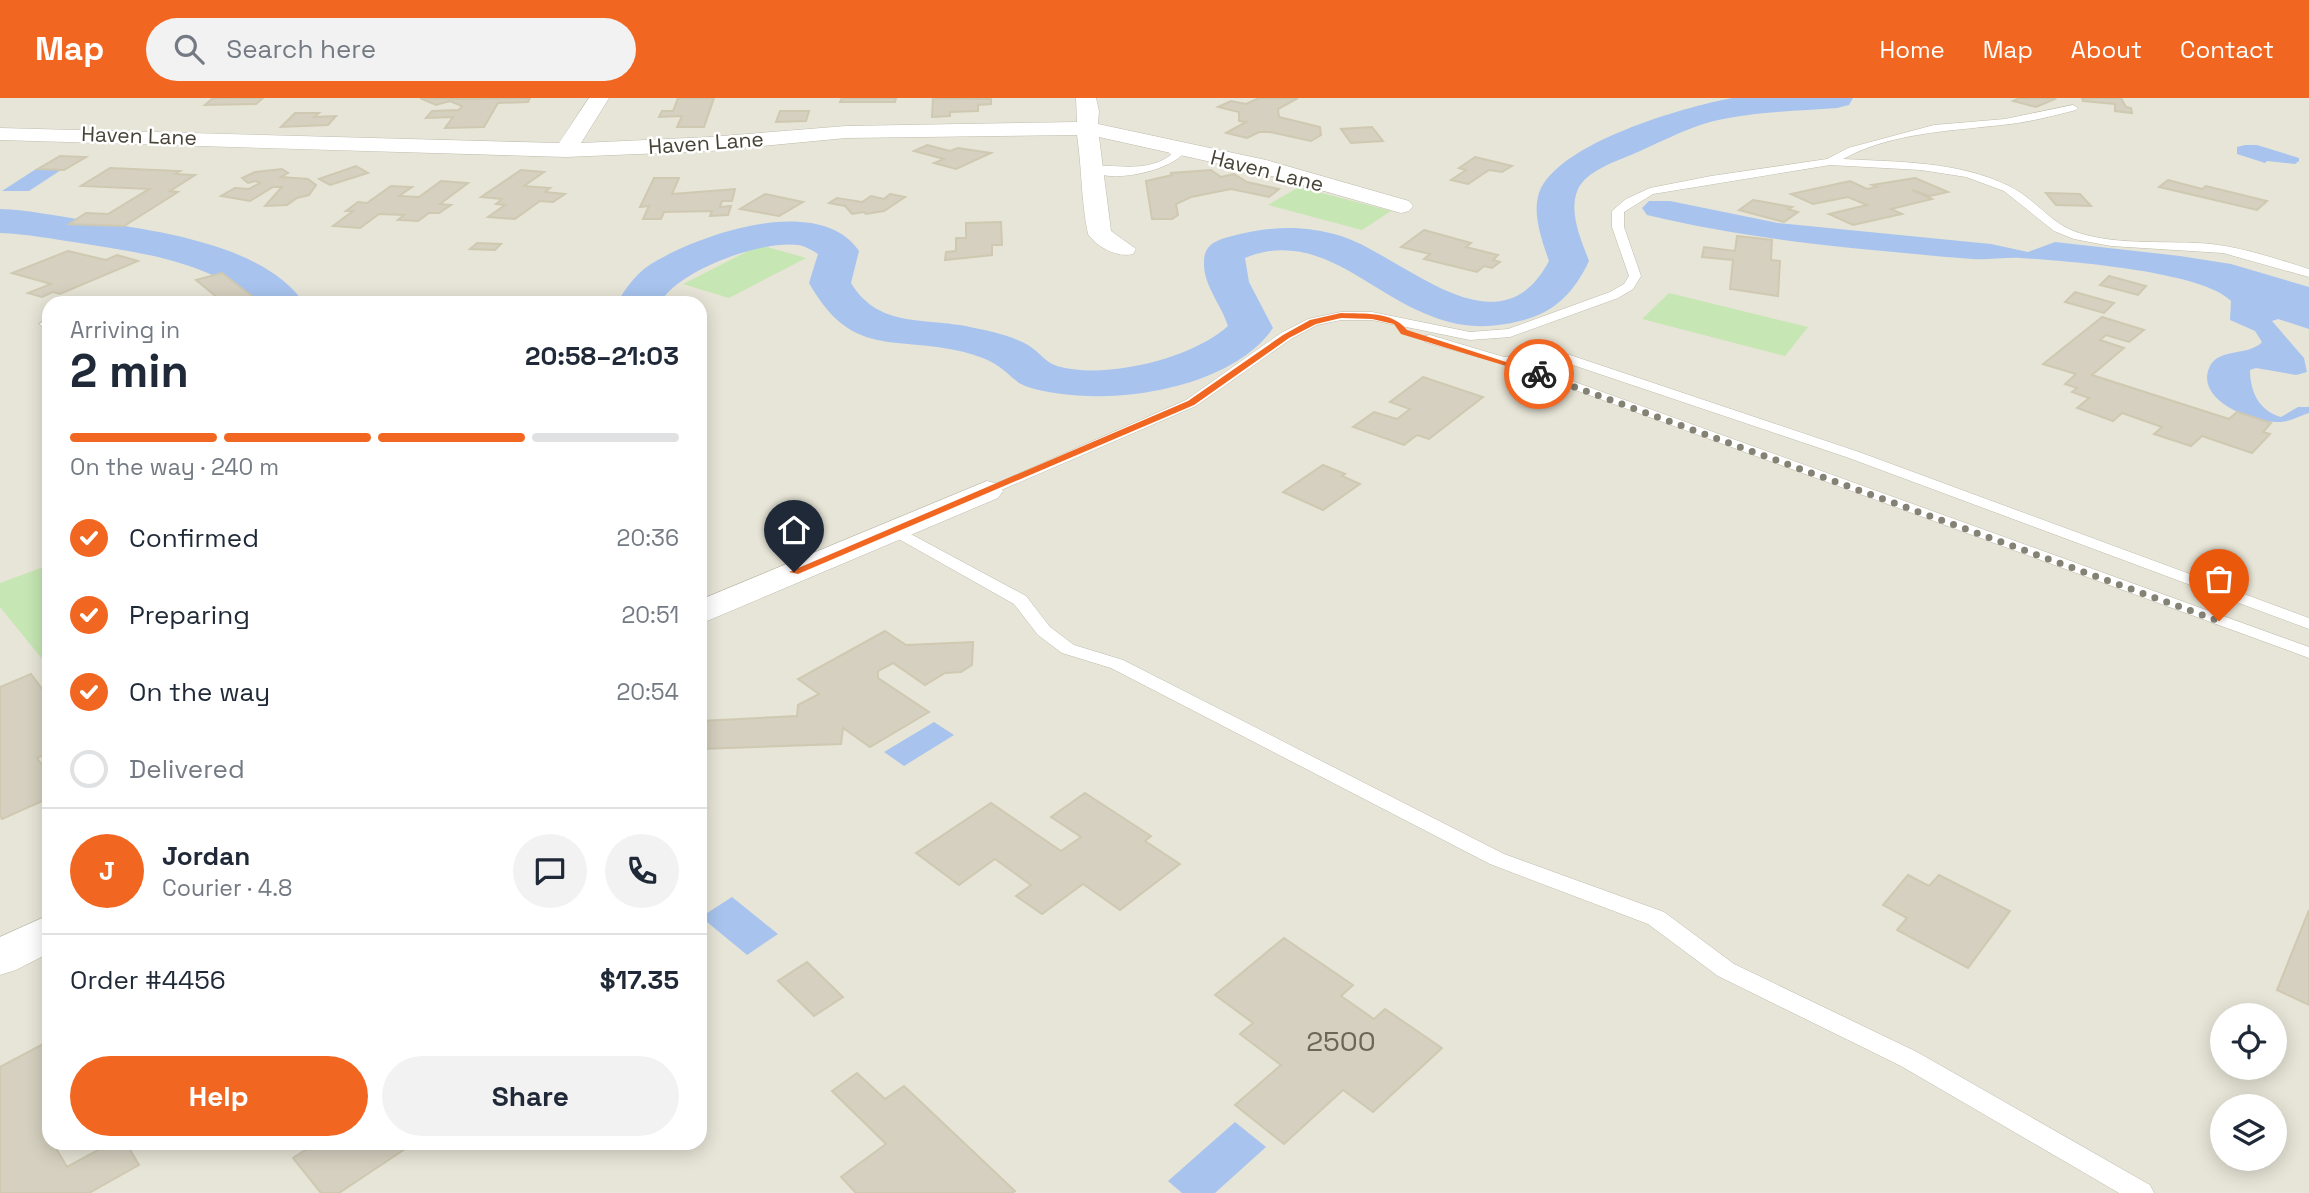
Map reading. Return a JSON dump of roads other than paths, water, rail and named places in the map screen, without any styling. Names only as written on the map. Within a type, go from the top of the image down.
[{"type":"street","points":[[566,150],[599,98]]},
{"type":"street","points":[[1086,98],[1089,111],[1087,128],[1094,170],[1095,212],[1100,234],[1124,249]]},
{"type":"street","name":"Haven Lane","points":[[0,134],[566,150],[710,144],[846,132],[1087,128],[1171,149],[1275,170],[1401,206]]},
{"type":"street","points":[[707,610],[986,491]]},
{"type":"street","points":[[0,958],[42,936]]},
{"type":"lane","points":[[1830,162],[1852,150],[1934,128],[2005,122],[2073,108]]},
{"type":"lane","points":[[1094,170],[1138,170],[1157,166],[1170,162],[1177,155],[1171,149]]},
{"type":"lane","points":[[986,491],[1191,403],[1286,336],[1313,322],[1341,316],[1372,316],[1470,336],[1510,333],[1614,295],[1629,286],[1634,276],[1618,227],[1618,211],[1630,201],[1650,191],[1699,181],[1830,162],[1892,165],[1957,173],[1983,179],[2009,190],[2057,229],[2077,236],[2114,242],[2213,248],[2249,255],[2309,274]]},
{"type":"lane","points":[[1397,323],[1404,332],[1503,361],[2309,653]]},
{"type":"lane","points":[[1503,361],[1565,358],[1854,455],[2309,624]]},
{"type":"lane","points":[[894,530],[1020,600],[1044,631],[1068,649],[1117,664],[1497,859],[1625,909],[1656,918],[1726,970],[1909,1059],[2141,1193]]},
{"type":"water","points":[[2257,145],[2299,158],[2299,161],[2295,164],[2265,163],[2237,154],[2237,147]]},
{"type":"water","points":[[36,169],[61,170],[29,191],[2,191]]},
{"type":"water","points":[[1649,201],[1670,201],[1778,223],[1991,244],[2028,252],[2055,242],[2180,256],[2231,264],[2309,287],[2309,329],[2278,319],[2272,321],[2304,358],[2307,372],[2296,375],[2256,368],[2250,370],[2254,393],[2267,410],[2281,417],[2298,407],[2309,407],[2309,413],[2286,421],[2267,421],[2241,414],[2217,399],[2207,378],[2214,360],[2250,349],[2262,342],[2255,331],[2230,320],[2231,301],[2192,282],[2100,265],[2021,258],[1943,257],[1749,235],[1647,215],[1642,208]]},
{"type":"water","points":[[934,722],[954,735],[904,766],[884,752]]},
{"type":"water","points":[[732,897],[778,934],[747,955],[707,922],[707,913]]},
{"type":"water","points":[[1235,1122],[1266,1147],[1215,1193],[1182,1193],[1168,1181]]},
{"type":"waterway","points":[[642,296],[646,289],[662,276],[682,264],[731,244],[777,233],[812,236],[839,251],[830,283],[845,306],[865,321],[894,330],[956,337],[982,343],[1011,354],[1034,373],[1053,379],[1078,383],[1132,380],[1189,366],[1214,356],[1236,343],[1251,328],[1228,282],[1225,252],[1267,240],[1311,241],[1339,249],[1448,308],[1471,314],[1495,314],[1521,308],[1550,290],[1569,261],[1557,222],[1556,203],[1562,184],[1580,166],[1679,121],[1699,115],[1750,105],[1837,98]]},
{"type":"waterway","points":[[0,221],[26,222],[127,239],[196,254],[228,266],[257,282],[274,296]]}]
